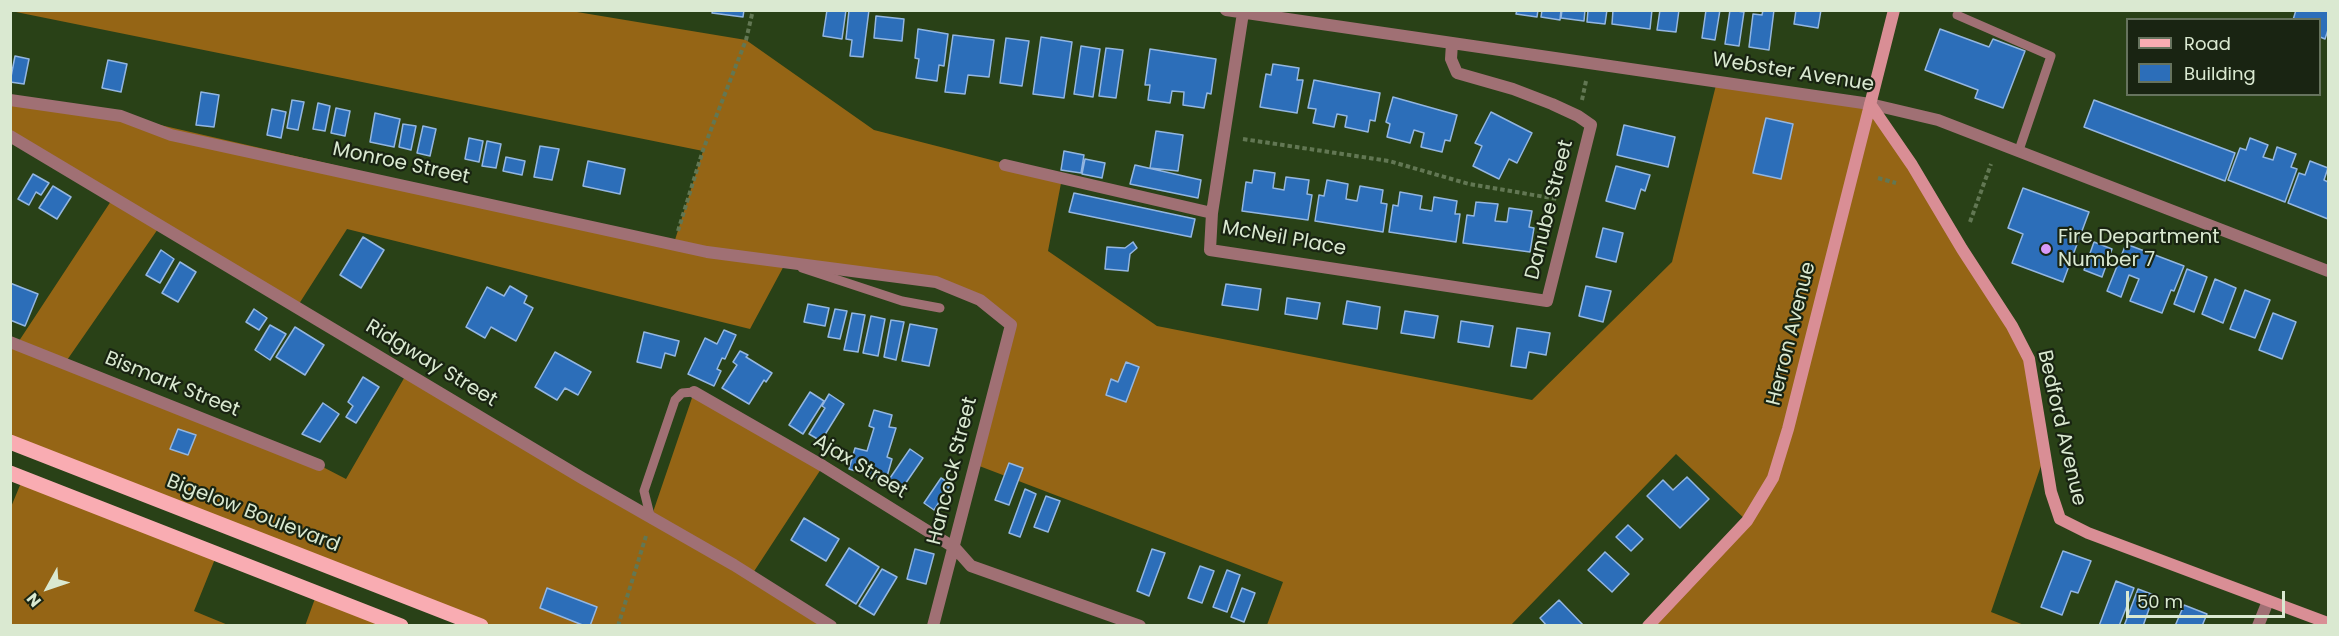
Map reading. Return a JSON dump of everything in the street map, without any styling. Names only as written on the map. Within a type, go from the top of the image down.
[{"type":"main road","name":"Bigelow Boulevard","points":[[10,442],[480,626]]},
{"type":"main road","points":[[10,473],[401,626]]},
{"type":"street","name":"Webster Avenue","points":[[1226,10],[1870,104],[1938,120],[2328,271]]},
{"type":"street","name":"Herron Avenue","points":[[1648,626],[1748,521],[1773,478],[1788,429],[1894,10]]},
{"type":"street","name":"McNeil Place","points":[[1243,13],[1212,213],[1210,250],[1547,301]]},
{"type":"street","name":"Danube Street","points":[[1452,43],[1451,59],[1457,73],[1513,89],[1552,104],[1591,125],[1547,301]]},
{"type":"street","name":"Monroe Street","points":[[10,100],[121,116],[171,135],[707,252],[936,282],[980,300],[1011,325]]},
{"type":"street","name":"Bedford Avenue","points":[[1870,104],[1912,165],[1962,249],[2012,326],[2029,359],[2051,492],[2060,519],[2088,533],[2328,623]]},
{"type":"street","name":"Ridgway Street","points":[[10,136],[651,519],[734,565],[831,626]]},
{"type":"street","points":[[1005,165],[1212,213]]},
{"type":"street","name":"Hancock Street","points":[[933,626],[1011,325]]},
{"type":"street","name":"Bismark Street","points":[[10,342],[319,465]]},
{"type":"street","name":"Ajax Street","points":[[694,392],[822,466],[954,548],[971,566],[1140,626]]},
{"type":"street","points":[[2258,626],[2268,601]]},
{"type":"lane","points":[[1957,15],[2051,56],[2019,150]]},
{"type":"lane","name":"Monroe Street","points":[[786,262],[902,301],[940,308]]},
{"type":"lane","name":"Ajax Street","points":[[651,519],[644,492],[675,400],[682,393],[694,392]]},
{"type":"path","points":[[674,243],[703,150],[746,40],[753,10]]},
{"type":"path","points":[[1580,110],[1587,81]]},
{"type":"path","points":[[1243,138],[1389,161],[1469,184],[1557,199]]},
{"type":"path","points":[[1970,222],[1991,164]]},
{"type":"path","points":[[1878,178],[1896,183]]},
{"type":"path","points":[[618,626],[646,536]]},
{"type":"shaded area","points":[[565,10],[746,40],[874,130],[1062,178],[1048,251],[1157,326],[1532,400],[1672,262],[1717,81],[1870,104],[2029,359],[2045,454],[1991,612],[2024,625],[1648,625],[1747,521],[1676,454],[1511,625],[1267,625],[1283,582],[974,464],[1011,325],[980,300],[936,282],[786,262],[750,329],[347,229],[297,307],[160,226],[65,363],[319,465],[346,479],[407,373],[651,518],[694,392],[823,466],[751,576],[831,625],[481,625],[11,442],[11,342],[17,344],[113,198],[11,136],[11,100],[121,116],[674,243],[703,151],[11,11]]},
{"type":"shaded area","points":[[23,478],[217,554],[194,611],[228,625],[11,626],[11,507]]},
{"type":"shaded area","points":[[317,593],[401,626],[305,626]]},
{"type":"building","points":[[713,10],[744,10],[743,17],[712,13]]},
{"type":"building","points":[[827,10],[846,10],[842,39],[823,36]]},
{"type":"building","points":[[849,10],[869,10],[863,57],[850,56],[852,40],[846,39]]},
{"type":"building","points":[[1517,10],[1538,10],[1537,17],[1516,14]]},
{"type":"building","points":[[1542,10],[1561,10],[1560,20],[1541,17]]},
{"type":"building","points":[[1562,10],[1585,10],[1584,21],[1561,18]]},
{"type":"building","points":[[1588,10],[1607,10],[1605,24],[1587,22]]},
{"type":"building","points":[[1613,10],[1652,10],[1650,29],[1612,24]]},
{"type":"building","points":[[1660,10],[1679,10],[1676,32],[1657,30]]},
{"type":"building","points":[[1706,10],[1720,10],[1715,40],[1702,38]]},
{"type":"building","points":[[1730,10],[1744,12],[1739,46],[1725,44]]},
{"type":"building","points":[[1763,10],[1774,10],[1769,50],[1749,47],[1753,14],[1762,15]]},
{"type":"building","points":[[1796,10],[1821,10],[1818,28],[1794,24]]},
{"type":"building","points":[[2296,10],[2328,10],[2328,30],[2325,39],[2321,37],[2321,18],[2294,18]]},
{"type":"building","points":[[876,16],[904,19],[902,41],[874,38]]},
{"type":"building","points":[[918,29],[948,34],[944,66],[939,65],[937,81],[916,78],[919,59],[915,58]]},
{"type":"building","points":[[1940,29],[1989,47],[1993,39],[2025,51],[2003,108],[1975,98],[1978,90],[1925,70]]},
{"type":"building","points":[[953,35],[994,40],[989,77],[968,75],[965,94],[945,92]]},
{"type":"building","points":[[1041,37],[1072,42],[1064,98],[1033,94]]},
{"type":"building","points":[[1006,38],[1029,41],[1022,86],[1000,83]]},
{"type":"building","points":[[1081,46],[1100,49],[1093,97],[1074,94]]},
{"type":"building","points":[[1106,48],[1123,50],[1116,98],[1099,96]]},
{"type":"building","points":[[1150,49],[1216,59],[1211,94],[1207,93],[1204,108],[1183,105],[1184,92],[1172,91],[1170,103],[1148,100],[1150,85],[1145,85]]},
{"type":"building","points":[[15,56],[29,59],[24,84],[10,82]]},
{"type":"building","points":[[108,60],[127,64],[121,92],[102,88]]},
{"type":"building","points":[[1273,64],[1299,68],[1297,80],[1303,80],[1297,113],[1260,107],[1266,74],[1271,75]]},
{"type":"building","points":[[1314,80],[1380,93],[1375,121],[1370,120],[1368,132],[1345,127],[1347,116],[1337,114],[1334,127],[1313,123],[1316,109],[1308,108]]},
{"type":"building","points":[[201,92],[219,95],[214,127],[196,125]]},
{"type":"building","points":[[1393,97],[1457,115],[1450,141],[1445,140],[1442,152],[1421,147],[1424,133],[1414,130],[1410,143],[1387,137],[1390,124],[1386,122]]},
{"type":"building","points":[[292,100],[304,102],[298,130],[287,128]]},
{"type":"building","points":[[2094,100],[2235,153],[2225,181],[2084,127]]},
{"type":"building","points":[[318,103],[330,106],[325,131],[313,129]]},
{"type":"building","points":[[336,108],[350,111],[345,136],[331,133]]},
{"type":"building","points":[[272,109],[286,112],[281,138],[267,135]]},
{"type":"building","points":[[1491,112],[1532,133],[1517,163],[1509,159],[1499,179],[1473,166],[1482,146],[1475,143]]},
{"type":"building","points":[[375,113],[400,119],[394,147],[370,142]]},
{"type":"building","points":[[1766,118],[1793,124],[1781,179],[1753,173]]},
{"type":"building","points":[[403,124],[416,126],[411,150],[399,147]]},
{"type":"building","points":[[1624,125],[1675,137],[1668,167],[1617,155]]},
{"type":"building","points":[[423,126],[436,129],[430,156],[417,153]]},
{"type":"building","points":[[1156,131],[1183,135],[1178,171],[1150,168]]},
{"type":"building","points":[[469,138],[483,141],[479,162],[465,159]]},
{"type":"building","points":[[2250,138],[2268,145],[2263,157],[2273,160],[2277,147],[2296,154],[2291,167],[2297,169],[2285,202],[2228,180],[2240,148],[2246,150]]},
{"type":"building","points":[[487,141],[501,144],[496,168],[482,166]]},
{"type":"building","points":[[540,146],[559,149],[552,180],[534,177]]},
{"type":"building","points":[[1064,151],[1084,155],[1081,173],[1061,170]]},
{"type":"building","points":[[506,157],[525,161],[522,175],[503,171]]},
{"type":"building","points":[[1085,159],[1105,163],[1102,178],[1082,174]]},
{"type":"building","points":[[588,161],[625,169],[620,194],[583,186]]},
{"type":"building","points":[[2310,161],[2328,168],[2324,180],[2328,182],[2328,219],[2288,203],[2299,173],[2305,175]]},
{"type":"building","points":[[1135,165],[1201,180],[1198,198],[1130,184]]},
{"type":"building","points":[[1616,166],[1650,175],[1645,191],[1641,189],[1635,209],[1606,201]]},
{"type":"building","points":[[1254,170],[1275,173],[1273,188],[1284,190],[1286,177],[1309,180],[1307,194],[1312,195],[1308,220],[1242,211],[1246,182],[1252,183]]},
{"type":"building","points":[[33,174],[49,183],[41,195],[36,192],[29,205],[18,199]]},
{"type":"building","points":[[1327,180],[1348,184],[1346,199],[1357,201],[1360,186],[1383,190],[1381,203],[1387,204],[1383,232],[1315,221],[1319,195],[1324,196]]},
{"type":"building","points":[[53,186],[71,197],[57,219],[39,208]]},
{"type":"building","name":"Fire Department Number 7","points":[[2023,188],[2089,212],[2063,282],[2012,263],[2023,234],[2008,228]]},
{"type":"building","points":[[1400,192],[1422,196],[1420,209],[1432,211],[1434,197],[1457,201],[1455,214],[1460,214],[1456,242],[1389,232],[1393,205],[1398,206]]},
{"type":"building","points":[[1074,193],[1195,219],[1191,237],[1069,212]]},
{"type":"building","points":[[1476,202],[1498,204],[1495,221],[1507,222],[1509,208],[1532,211],[1529,227],[1534,228],[1530,252],[1463,243],[1467,215],[1474,216]]},
{"type":"building","points":[[1603,228],[1623,233],[1616,262],[1596,257]]},
{"type":"building","points":[[363,237],[384,250],[361,288],[340,275]]},
{"type":"building","points":[[1133,242],[1137,248],[1130,254],[1128,271],[1105,269],[1107,247],[1125,248]]},
{"type":"building","points":[[2094,242],[2112,249],[2102,277],[2084,270]]},
{"type":"building","points":[[2126,244],[2184,266],[2162,313],[2130,301],[2139,279],[2129,275],[2121,297],[2107,291]]},
{"type":"building","points":[[161,250],[174,259],[160,283],[146,275]]},
{"type":"building","points":[[180,262],[196,272],[178,302],[162,293]]},
{"type":"building","points":[[2187,269],[2207,277],[2194,312],[2174,304]]},
{"type":"building","points":[[2215,279],[2236,288],[2223,323],[2202,314]]},
{"type":"building","points":[[10,283],[38,294],[25,326],[10,320]]},
{"type":"building","points":[[1226,284],[1261,289],[1258,310],[1222,305]]},
{"type":"building","points":[[510,286],[527,296],[524,303],[533,308],[516,341],[491,327],[485,338],[466,327],[487,287],[504,296]]},
{"type":"building","points":[[1586,286],[1611,291],[1603,322],[1579,316]]},
{"type":"building","points":[[2245,290],[2270,300],[2255,338],[2230,329]]},
{"type":"building","points":[[1287,298],[1320,303],[1317,319],[1285,314]]},
{"type":"building","points":[[1347,301],[1380,307],[1377,329],[1343,324]]},
{"type":"building","points":[[808,304],[829,308],[825,326],[804,322]]},
{"type":"building","points":[[254,309],[267,318],[259,330],[246,322]]},
{"type":"building","points":[[835,309],[847,311],[840,339],[828,337]]},
{"type":"building","points":[[1405,311],[1438,316],[1434,338],[1401,333]]},
{"type":"building","points":[[852,313],[865,315],[858,352],[844,350]]},
{"type":"building","points":[[2273,313],[2296,322],[2282,359],[2259,350]]},
{"type":"building","points":[[871,316],[885,319],[878,356],[863,353]]},
{"type":"building","points":[[891,320],[904,322],[896,360],[884,357]]},
{"type":"building","points":[[1461,321],[1493,326],[1489,347],[1458,342]]},
{"type":"building","points":[[910,324],[937,329],[929,366],[902,361]]},
{"type":"building","points":[[270,325],[286,334],[270,360],[255,350]]},
{"type":"building","points":[[295,327],[324,345],[305,375],[276,357]]},
{"type":"building","points":[[1517,328],[1550,333],[1546,355],[1529,352],[1526,368],[1511,366]]},
{"type":"building","points":[[724,330],[736,335],[725,359],[722,358],[717,369],[721,371],[714,386],[688,374],[705,338],[717,344]]},
{"type":"building","points":[[644,332],[679,341],[675,356],[665,353],[661,368],[637,362]]},
{"type":"building","points":[[740,351],[772,373],[766,382],[764,380],[749,404],[722,388],[737,365],[733,362]]},
{"type":"building","points":[[555,352],[591,372],[578,395],[565,388],[557,400],[535,387]]},
{"type":"building","points":[[1126,362],[1139,367],[1126,402],[1106,395],[1111,379],[1118,382]]},
{"type":"building","points":[[363,377],[379,387],[356,423],[346,417],[353,406],[348,402]]},
{"type":"building","points":[[810,392],[824,401],[803,434],[789,425]]},
{"type":"building","points":[[829,394],[844,404],[821,441],[809,434],[825,408],[822,406]]},
{"type":"building","points":[[323,403],[339,414],[320,442],[302,434]]},
{"type":"building","points":[[874,410],[892,415],[889,427],[896,428],[887,457],[892,459],[886,480],[849,469],[855,448],[867,451],[874,428],[869,426]]},
{"type":"building","points":[[178,429],[196,435],[188,455],[170,449]]},
{"type":"building","points":[[910,449],[923,458],[901,490],[888,481]]},
{"type":"building","points":[[1009,463],[1023,468],[1009,505],[995,500]]},
{"type":"building","points":[[1687,477],[1709,499],[1680,528],[1647,496],[1663,480],[1673,490]]},
{"type":"building","points":[[941,478],[951,484],[934,510],[924,503]]},
{"type":"building","points":[[1025,489],[1036,494],[1020,537],[1009,533]]},
{"type":"building","points":[[1046,496],[1060,501],[1048,532],[1034,527]]},
{"type":"building","points":[[804,518],[839,539],[826,561],[791,540]]},
{"type":"building","points":[[1628,525],[1643,539],[1631,551],[1616,537]]},
{"type":"building","points":[[849,548],[879,567],[856,604],[826,585]]},
{"type":"building","points":[[915,549],[934,554],[926,584],[907,579]]},
{"type":"building","points":[[1152,549],[1165,553],[1149,596],[1137,591]]},
{"type":"building","points":[[2063,551],[2091,561],[2078,593],[2071,591],[2062,615],[2041,607]]},
{"type":"building","points":[[1605,552],[1629,574],[1612,592],[1588,570]]},
{"type":"building","points":[[1200,566],[1214,571],[1202,603],[1188,598]]},
{"type":"building","points":[[882,569],[897,577],[874,615],[859,606]]},
{"type":"building","points":[[1227,570],[1240,575],[1227,612],[1213,607]]},
{"type":"building","points":[[2116,581],[2134,588],[2119,626],[2099,626]]},
{"type":"building","points":[[547,588],[597,607],[590,626],[540,608]]},
{"type":"building","points":[[1242,588],[1255,593],[1244,622],[1231,617]]},
{"type":"building","points":[[2138,589],[2154,595],[2143,626],[2124,626]]},
{"type":"building","points":[[1559,600],[1584,626],[1547,626],[1540,618]]},
{"type":"building","points":[[2184,605],[2207,614],[2202,626],[2175,626]]},
{"type":"place","name":"Fire Department Number 7","points":[[2046,249]]}]
